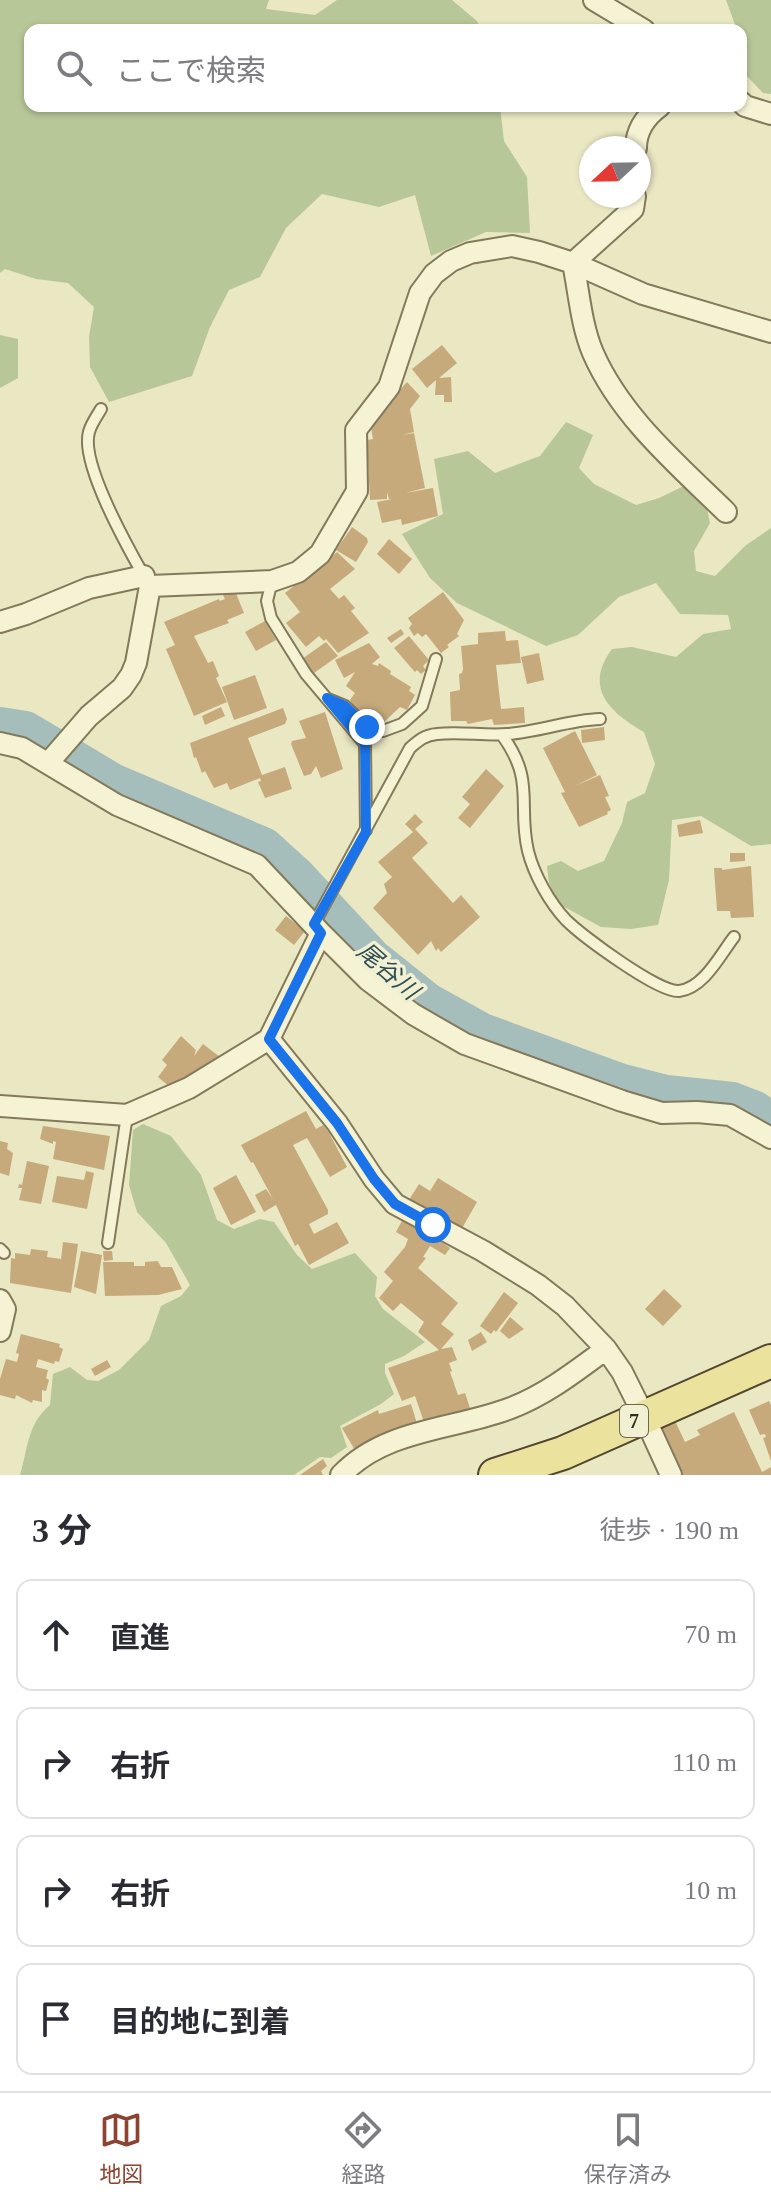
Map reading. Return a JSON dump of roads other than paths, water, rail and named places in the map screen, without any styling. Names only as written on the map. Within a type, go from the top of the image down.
[{"type":"main road","name":"7","points":[[495,1475],[528,1470],[771,1361]]},
{"type":"street","points":[[594,0],[634,24]]},
{"type":"street","points":[[747,104],[771,114]]},
{"type":"street","points":[[636,136],[651,112]]},
{"type":"street","points":[[573,263],[633,208]]},
{"type":"street","points":[[0,622],[89,588],[147,581],[272,581],[298,572],[320,554],[357,491],[356,430],[389,387],[420,293],[434,274],[451,261],[470,253],[512,246],[573,263],[643,294],[771,332]]},
{"type":"street","points":[[573,263],[592,350],[608,381],[650,437],[726,512]]},
{"type":"street","points":[[49,762],[89,716],[122,688],[131,675],[136,663],[147,581]]},
{"type":"street","points":[[0,743],[22,748],[49,762],[117,805],[257,865],[368,980],[401,1006],[465,1044],[662,1113],[730,1115],[771,1138]]},
{"type":"street","points":[[0,1106],[127,1115],[189,1088],[269,1039],[318,929]]},
{"type":"street","points":[[269,1039],[337,1123],[374,1179],[395,1204],[483,1251],[538,1285],[565,1306],[606,1349],[644,1416],[671,1475]]},
{"type":"street","points":[[0,1300],[5,1309],[0,1331]]},
{"type":"street","points":[[341,1475],[363,1455],[395,1441],[420,1431],[483,1417],[542,1394],[606,1349]]},
{"type":"lane","points":[[101,409],[89,433],[89,458],[119,532],[147,581]]},
{"type":"lane","points":[[272,581],[267,601],[271,618],[306,674],[365,744],[366,832]]},
{"type":"lane","points":[[327,698],[345,706],[367,727],[383,731],[402,724],[422,706],[436,659]]},
{"type":"lane","points":[[318,929],[410,748],[422,737],[438,733],[502,735],[548,728],[572,720],[600,719]]},
{"type":"lane","points":[[502,735],[523,774],[528,851],[552,902],[566,920],[651,983],[676,991],[700,981],[734,937]]},
{"type":"lane","points":[[108,1243],[127,1115]]},
{"type":"waterway","name":"尾谷川","points":[[0,728],[25,732],[112,784],[263,848],[295,877],[372,960],[426,1003],[482,1034],[619,1084],[666,1096],[732,1103],[753,1111],[771,1123]]}]
